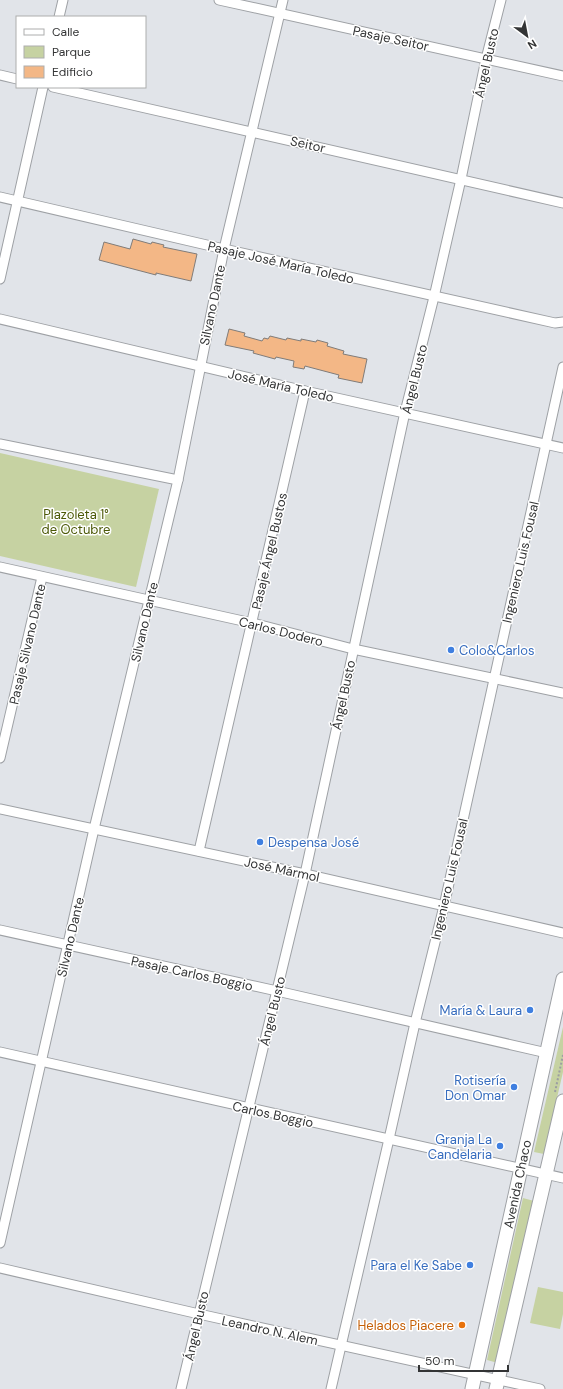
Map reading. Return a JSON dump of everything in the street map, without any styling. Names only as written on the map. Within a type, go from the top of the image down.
[{"type":"main road","name":"Avenida Chaco","points":[[472,1389],[563,979]]},
{"type":"main road","name":"Avenida Chaco","points":[[497,1384],[563,1101]]},
{"type":"street","points":[[59,16],[63,0]]},
{"type":"street","name":"Pasaje Seitor","points":[[219,0],[563,76]]},
{"type":"street","name":"Silvano Dante","points":[[0,1243],[94,829],[178,480],[224,249],[253,132],[283,0]]},
{"type":"street","name":"Ángel Busto","points":[[181,1389],[305,874],[405,412],[434,297],[461,180],[486,60],[501,0]]},
{"type":"street","points":[[0,74],[16,79]]},
{"type":"street","points":[[0,279],[43,88]]},
{"type":"street","name":"Seitor","points":[[57,88],[563,203]]},
{"type":"street","name":"Pasaje José María Toledo","points":[[0,196],[434,297],[555,323],[563,322]]},
{"type":"street","name":"José María Toledo","points":[[0,319],[305,391],[563,448]]},
{"type":"street","name":"Ingeniero Luis Fousal","points":[[331,1389],[389,1139],[414,1023],[444,906],[563,367]]},
{"type":"street","name":"Pasaje Ángel Bustos","points":[[199,851],[305,391]]},
{"type":"street","points":[[0,444],[178,480]]},
{"type":"street","name":"Carlos Dodero","points":[[0,567],[252,623],[353,649],[563,693]]},
{"type":"street","name":"Pasaje Silvano Dante","points":[[0,758],[42,577]]},
{"type":"street","name":"José Mármol","points":[[0,809],[305,874],[563,933]]},
{"type":"street","name":"Pasaje Carlos Boggio","points":[[0,930],[277,991],[547,1053]]},
{"type":"street","name":"Carlos Boggio","points":[[0,1052],[563,1178]]},
{"type":"street","name":"Leandro N. Alem","points":[[0,1268],[475,1376],[497,1384],[540,1389]]},
{"type":"green space","name":"Plazoleta 1° de Octubre","points":[[0,453],[159,489],[136,587],[0,556]]},
{"type":"green space","points":[[563,1027],[563,1072],[544,1154],[534,1152]]},
{"type":"green space","points":[[523,1198],[534,1201],[498,1363],[487,1360]]},
{"type":"green space","points":[[538,1287],[563,1292],[563,1314],[560,1329],[530,1323]]},
{"type":"building","points":[[133,239],[151,244],[152,242],[164,245],[163,247],[197,254],[191,281],[156,273],[156,275],[99,260],[104,242],[130,249]]},
{"type":"building","points":[[229,329],[245,333],[244,336],[262,341],[264,338],[268,339],[270,336],[286,340],[287,338],[316,342],[317,340],[328,343],[327,346],[344,351],[343,354],[367,359],[362,383],[338,378],[339,375],[305,366],[304,369],[293,367],[294,361],[276,357],[275,359],[253,353],[254,351],[225,345]]},
{"type":"place","name":"Colo&Carlos","points":[[451,650]]},
{"type":"place","name":"Despensa José","points":[[260,842]]},
{"type":"place","name":"María & Laura","points":[[530,1010]]},
{"type":"place","name":"Rotisería Don Omar","points":[[514,1087]]},
{"type":"place","name":"Granja La Candelaria","points":[[500,1146]]},
{"type":"place","name":"Para el Ke Sabe","points":[[470,1265]]},
{"type":"place","name":"Helados Piacere","points":[[462,1325]]}]
